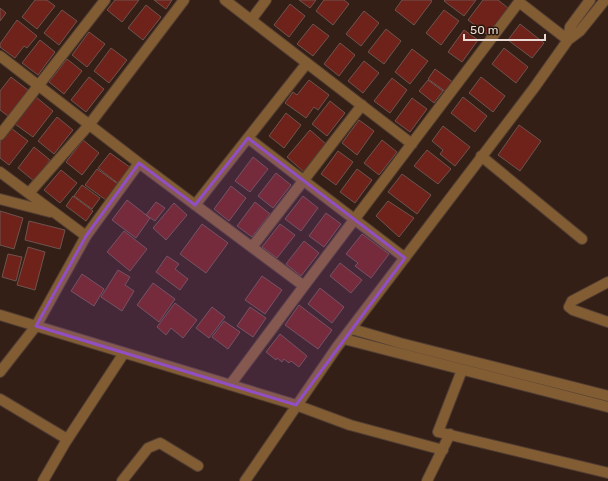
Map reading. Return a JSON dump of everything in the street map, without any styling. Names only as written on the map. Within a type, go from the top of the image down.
[{"type":"street","points":[[0,135],[104,0]]},
{"type":"street","points":[[29,193],[89,125],[184,0]]},
{"type":"street","points":[[225,0],[412,144]]},
{"type":"street","points":[[251,20],[266,0]]},
{"type":"street","points":[[568,40],[570,27],[590,0]]},
{"type":"street","points":[[245,481],[352,328],[534,88],[568,40],[580,31],[605,0]]},
{"type":"street","points":[[230,385],[412,144],[517,1],[568,40]]},
{"type":"street","points":[[0,56],[139,163],[304,286]]},
{"type":"street","points":[[195,205],[307,63]]},
{"type":"street","points":[[252,247],[362,105]]},
{"type":"street","points":[[248,138],[303,181],[355,218],[405,258]]},
{"type":"street","points":[[481,156],[582,239]]},
{"type":"street","points":[[0,372],[36,326],[86,236],[139,163]]},
{"type":"street","points":[[0,172],[86,236]]},
{"type":"street","points":[[0,199],[56,214]]},
{"type":"street","points":[[608,282],[572,301],[569,307],[573,310],[608,322]]},
{"type":"street","points":[[0,315],[230,385],[350,425],[443,450]]},
{"type":"street","points":[[352,328],[400,343],[608,396]]},
{"type":"street","points":[[344,339],[608,407]]},
{"type":"street","points":[[43,481],[67,439],[124,353]]},
{"type":"street","points":[[462,370],[438,432],[608,473]]},
{"type":"street","points":[[0,399],[67,439]]},
{"type":"street","points":[[427,481],[450,434]]},
{"type":"street","points":[[122,481],[148,448],[160,443],[198,466]]},
{"type":"highlighted area","points":[[248,138],[405,258],[296,405],[36,326],[86,236],[139,163],[195,205]]},
{"type":"building","points":[[35,0],[47,0],[55,6],[37,29],[22,17]]},
{"type":"building","points":[[115,0],[139,0],[122,22],[107,10]]},
{"type":"building","points":[[154,0],[172,0],[166,9]]},
{"type":"building","points":[[299,0],[316,0],[310,8]]},
{"type":"building","points":[[324,0],[344,0],[349,4],[333,25],[316,11]]},
{"type":"building","points":[[402,0],[432,1],[414,25],[395,10]]},
{"type":"building","points":[[476,0],[464,16],[444,1]]},
{"type":"building","points":[[483,0],[498,0],[508,8],[488,35],[468,20]]},
{"type":"building","points":[[290,4],[305,16],[289,37],[274,25]]},
{"type":"building","points":[[146,5],[161,17],[143,40],[128,28]]},
{"type":"building","points":[[0,8],[6,13],[0,21]]},
{"type":"building","points":[[62,10],[77,21],[59,45],[44,33]]},
{"type":"building","points":[[444,10],[459,21],[441,45],[426,33]]},
{"type":"building","points":[[364,11],[379,23],[361,46],[346,34]]},
{"type":"building","points":[[17,20],[37,36],[27,48],[24,46],[15,58],[0,47],[0,44]]},
{"type":"building","points":[[313,24],[329,36],[313,56],[297,44]]},
{"type":"building","points":[[520,24],[544,43],[532,58],[508,40]]},
{"type":"building","points":[[386,29],[401,41],[384,64],[368,52]]},
{"type":"building","points":[[464,30],[478,40],[462,62],[448,52]]},
{"type":"building","points":[[89,32],[105,44],[87,67],[72,55]]},
{"type":"building","points":[[40,40],[55,52],[38,75],[22,63]]},
{"type":"building","points":[[340,43],[355,55],[339,76],[324,64]]},
{"type":"building","points":[[111,48],[127,60],[109,83],[94,71]]},
{"type":"building","points":[[504,48],[528,67],[516,83],[492,64]]},
{"type":"building","points":[[412,49],[428,61],[410,84],[395,72]]},
{"type":"building","points":[[67,59],[82,71],[64,94],[49,82]]},
{"type":"building","points":[[364,61],[379,73],[363,93],[348,81]]},
{"type":"building","points":[[435,69],[454,83],[446,92],[428,79]]},
{"type":"building","points":[[11,77],[28,90],[8,116],[0,110],[0,91]]},
{"type":"building","points":[[89,77],[104,89],[86,112],[71,100]]},
{"type":"building","points":[[481,77],[505,96],[493,112],[469,93]]},
{"type":"building","points":[[392,78],[407,90],[390,113],[374,101]]},
{"type":"building","points":[[309,80],[329,95],[318,110],[314,107],[306,118],[285,103],[293,92],[297,95]]},
{"type":"building","points":[[428,80],[443,91],[434,103],[419,91]]},
{"type":"building","points":[[36,97],[53,111],[33,137],[15,124]]},
{"type":"building","points":[[463,97],[487,116],[475,132],[451,113]]},
{"type":"building","points":[[412,98],[427,109],[410,132],[395,121]]},
{"type":"building","points":[[330,101],[345,113],[327,136],[312,124]]},
{"type":"building","points":[[286,113],[301,125],[284,148],[269,136]]},
{"type":"building","points":[[57,117],[73,130],[54,154],[38,141]]},
{"type":"building","points":[[359,120],[374,131],[357,155],[342,143]]},
{"type":"building","points":[[519,125],[541,141],[520,171],[498,155]]},
{"type":"building","points":[[443,126],[470,147],[455,166],[440,154],[443,150],[432,141]]},
{"type":"building","points":[[11,128],[28,141],[9,165],[0,158],[0,142]]},
{"type":"building","points":[[310,130],[327,145],[304,172],[287,157]]},
{"type":"building","points":[[83,140],[99,153],[82,175],[66,162]]},
{"type":"building","points":[[382,140],[397,152],[379,175],[364,163]]},
{"type":"building","points":[[34,147],[50,160],[34,181],[18,168]]},
{"type":"building","points":[[427,150],[451,169],[438,184],[414,166]]},
{"type":"building","points":[[338,151],[353,162],[336,185],[321,174]]},
{"type":"building","points":[[110,153],[131,168],[119,184],[98,168]]},
{"type":"building","points":[[253,157],[268,169],[250,192],[235,181]]},
{"type":"building","points":[[97,169],[118,184],[106,200],[85,185]]},
{"type":"building","points":[[357,169],[372,180],[355,203],[340,192]]},
{"type":"building","points":[[61,170],[77,183],[60,203],[44,190]]},
{"type":"building","points":[[276,173],[291,185],[273,208],[258,196]]},
{"type":"building","points":[[402,174],[431,195],[417,214],[388,192]]},
{"type":"building","points":[[82,185],[100,198],[92,209],[74,196]]},
{"type":"building","points":[[231,186],[246,198],[229,221],[214,209]]},
{"type":"building","points":[[73,196],[93,211],[86,221],[66,206]]},
{"type":"building","points":[[303,196],[318,208],[301,231],[285,219]]},
{"type":"building","points":[[127,200],[150,218],[136,238],[112,220]]},
{"type":"building","points":[[388,201],[414,218],[399,237],[376,216]]},
{"type":"building","points":[[156,202],[165,208],[155,221],[146,215]]},
{"type":"building","points":[[255,202],[270,214],[252,237],[237,226]]},
{"type":"building","points":[[174,203],[187,215],[166,240],[153,228]]},
{"type":"building","points":[[0,211],[23,218],[14,249],[0,245]]},
{"type":"building","points":[[326,213],[341,224],[324,247],[309,236]]},
{"type":"building","points":[[29,221],[65,230],[60,249],[25,240]]},
{"type":"building","points":[[202,224],[228,243],[206,273],[180,254]]},
{"type":"building","points":[[280,224],[295,235],[277,258],[262,247]]},
{"type":"building","points":[[124,231],[147,249],[130,271],[107,252]]},
{"type":"building","points":[[362,234],[389,254],[371,278],[355,266],[358,263],[346,254]]},
{"type":"building","points":[[304,241],[319,253],[301,276],[286,264]]},
{"type":"building","points":[[28,247],[45,252],[35,290],[17,285]]},
{"type":"building","points":[[8,254],[22,257],[16,281],[2,277]]},
{"type":"building","points":[[167,256],[179,264],[175,269],[188,279],[180,290],[156,272]]},
{"type":"building","points":[[340,263],[362,280],[351,293],[330,276]]},
{"type":"building","points":[[118,270],[130,277],[125,285],[134,291],[122,311],[101,297]]},
{"type":"building","points":[[82,274],[104,289],[94,306],[71,291]]},
{"type":"building","points":[[262,276],[282,290],[265,314],[245,300]]},
{"type":"building","points":[[153,283],[175,299],[159,322],[137,305]]},
{"type":"building","points":[[320,288],[344,307],[332,323],[308,304]]},
{"type":"building","points":[[175,303],[197,320],[183,338],[171,328],[166,335],[157,327]]},
{"type":"building","points":[[299,305],[332,330],[318,349],[285,325]]},
{"type":"building","points":[[212,307],[225,317],[209,338],[196,328]]},
{"type":"building","points":[[250,307],[266,318],[253,337],[237,326]]},
{"type":"building","points":[[224,321],[240,332],[228,349],[212,337]]},
{"type":"building","points":[[280,334],[307,356],[299,367],[291,361],[289,363],[284,359],[282,362],[277,358],[276,360],[266,352]]}]
